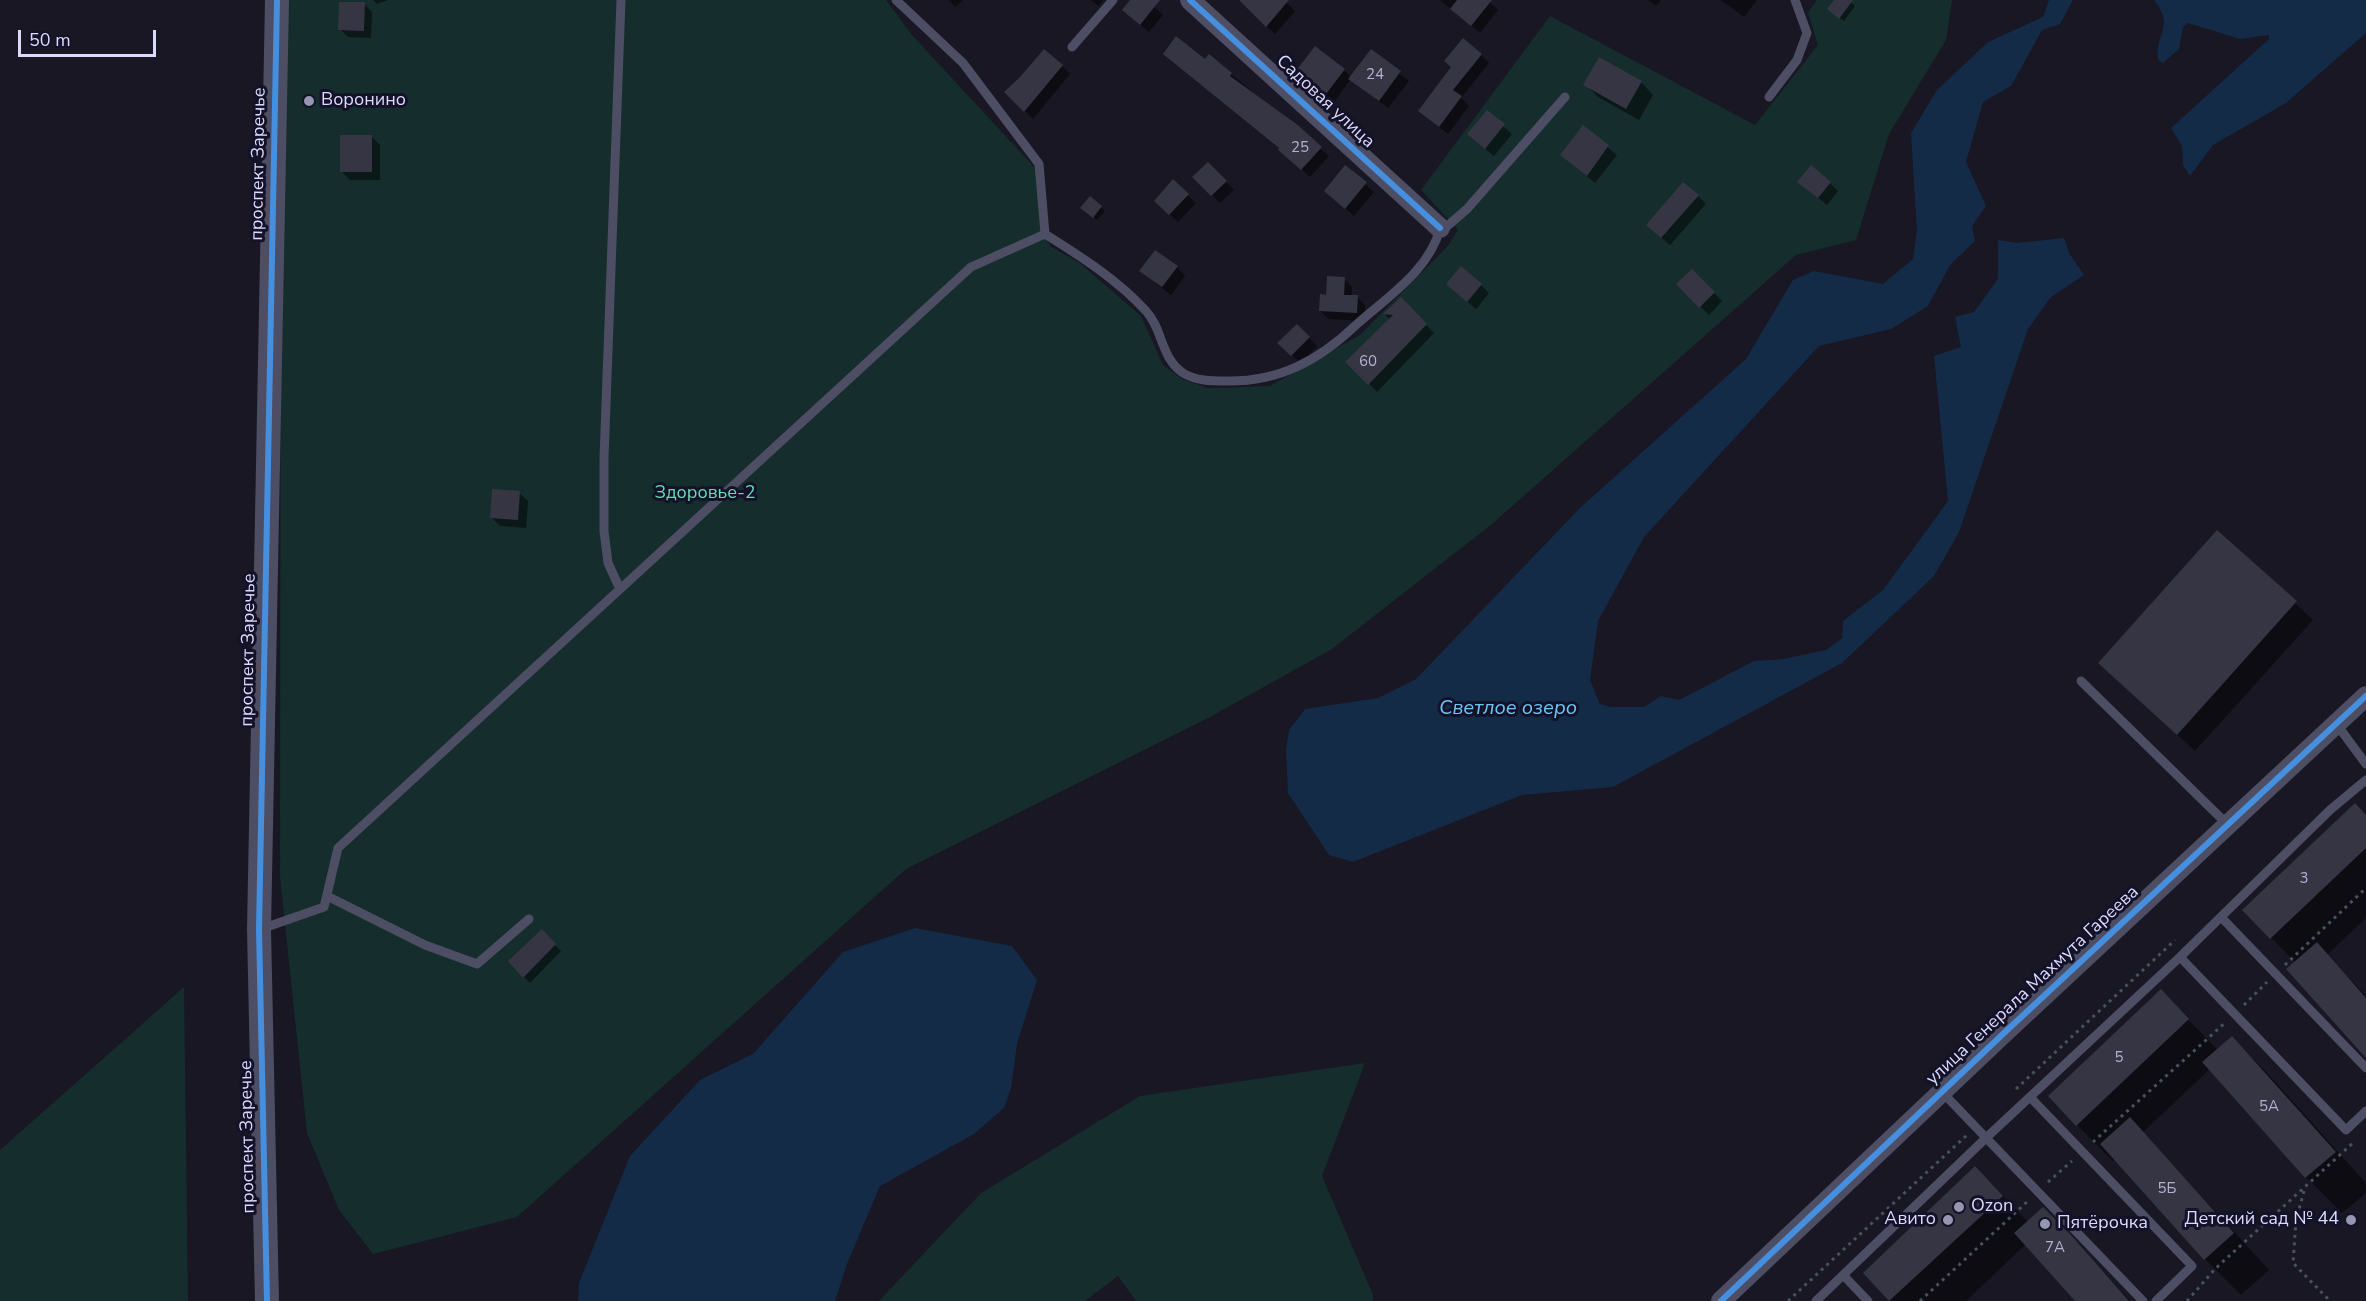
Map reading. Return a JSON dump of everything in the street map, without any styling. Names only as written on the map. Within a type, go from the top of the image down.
[{"type":"street","name":"проспект Заречье","points":[[267,1301],[259,929],[277,0]]},
{"type":"street","name":"Садовая улица","points":[[1190,0],[1440,228]]},
{"type":"street","name":"улица Генерала Махмута Гареева","points":[[1721,1301],[2335,722],[2366,696]]},
{"type":"lane","points":[[620,589],[608,563],[604,458],[621,0]]},
{"type":"lane","points":[[896,0],[963,63],[1039,164],[1045,234]]},
{"type":"lane","points":[[1072,47],[1113,0]]},
{"type":"lane","points":[[1769,97],[1797,60],[1807,33],[1795,0]]},
{"type":"lane","points":[[1045,234],[1095,266],[1148,312],[1166,356],[1183,373],[1205,381],[1255,382],[1298,368],[1338,342],[1405,283],[1436,246],[1440,228],[1445,228],[1467,209],[1565,97]]},
{"type":"lane","points":[[259,929],[324,907],[338,848],[970,267],[1045,234]]},
{"type":"lane","points":[[2081,681],[2228,825]]},
{"type":"lane","points":[[2335,722],[2366,764]]},
{"type":"lane","points":[[1816,1301],[1987,1137],[2181,957],[2330,810],[2366,780]]},
{"type":"lane","points":[[327,896],[425,945],[477,964],[529,919]]},
{"type":"lane","points":[[2222,917],[2366,1068]]},
{"type":"lane","points":[[2181,957],[2346,1130],[2366,1111]]},
{"type":"lane","points":[[1941,1092],[1987,1137],[2142,1301]]},
{"type":"lane","points":[[2030,1097],[2192,1266],[2156,1301]]},
{"type":"lane","points":[[1844,1276],[1868,1301]]},
{"type":"path","points":[[1920,1301],[2234,1014],[2366,888]]},
{"type":"path","points":[[2010,1094],[2183,932]]},
{"type":"path","points":[[1788,1301],[1976,1126]]},
{"type":"path","points":[[2187,1301],[2216,1268],[2305,1189],[2358,1138]]},
{"type":"path","points":[[2305,1189],[2296,1221],[2293,1263],[2330,1301]]},
{"type":"green space","name":"Здоровье-2","points":[[281,0],[886,0],[912,35],[1036,169],[1040,225],[1050,246],[1081,264],[1141,316],[1163,365],[1182,379],[1208,388],[1270,386],[1360,335],[1447,247],[1458,230],[1421,190],[1550,16],[1755,125],[1818,45],[1808,13],[1817,0],[1952,0],[1946,40],[1889,134],[1856,240],[1796,255],[1492,524],[1332,649],[1210,717],[906,869],[517,1217],[373,1254],[339,1210],[307,1133],[280,877]]},
{"type":"green space","points":[[184,987],[188,1301],[0,1301],[0,1150]]},
{"type":"green space","points":[[1365,1063],[1322,1176],[1373,1295],[1373,1301],[1136,1301],[1118,1276],[1085,1301],[879,1301],[981,1193],[1140,1096]]},
{"type":"water","name":"Светлое озеро","points":[[2049,0],[2073,0],[2060,24],[2042,30],[2011,86],[1983,102],[1966,162],[1986,206],[1972,226],[1975,241],[1950,265],[1928,306],[1891,329],[1819,346],[1644,537],[1598,621],[1590,680],[1600,704],[1611,707],[1644,707],[1661,696],[1679,700],[1754,661],[1783,659],[1826,650],[1842,638],[1843,621],[1883,590],[1948,501],[1934,356],[1961,347],[1955,317],[1974,312],[1998,279],[1998,240],[2017,243],[2064,238],[2069,253],[2084,275],[2051,297],[2028,329],[1959,532],[1934,576],[1842,663],[1613,787],[1522,795],[1353,862],[1329,855],[1288,793],[1286,750],[1289,730],[1305,709],[1378,698],[1416,679],[1581,507],[1746,359],[1793,280],[1814,271],[1883,284],[1913,259],[1917,231],[1911,133],[1937,90],[1988,42],[2043,17]]},
{"type":"water","points":[[2154,0],[2366,0],[2366,33],[2286,103],[2213,145],[2190,176],[2183,165],[2182,146],[2171,128],[2269,39],[2269,35],[2240,39],[2188,23],[2183,27],[2179,49],[2163,63],[2158,60],[2158,51],[2164,24],[2163,17]]},
{"type":"water","points":[[915,928],[1012,946],[1037,980],[1017,1044],[1011,1088],[1004,1108],[974,1134],[880,1186],[847,1264],[835,1301],[578,1301],[579,1283],[630,1156],[700,1080],[753,1054],[843,952]]},
{"type":"building","points":[[1130,0],[1160,0],[1140,25],[1122,10]]},
{"type":"building","points":[[1239,0],[1289,0],[1266,27]]},
{"type":"building","points":[[1457,0],[1492,0],[1471,26],[1450,9]]},
{"type":"building","points":[[1834,0],[1853,0],[1839,19],[1827,9]]},
{"type":"building","points":[[339,2],[365,2],[364,31],[338,30]]},
{"type":"building","points":[[1176,36],[1205,59],[1209,54],[1232,73],[1230,76],[1299,126],[1322,147],[1301,170],[1278,150],[1279,148],[1163,54]]},
{"type":"building","points":[[1463,38],[1482,54],[1453,90],[1462,96],[1439,127],[1418,111],[1451,67],[1444,61]]},
{"type":"building","points":[[1315,46],[1345,69],[1323,98],[1292,76]]},
{"type":"building","points":[[1044,49],[1063,65],[1024,112],[1004,92]]},
{"type":"building","points":[[1371,49],[1401,71],[1379,101],[1348,79]]},
{"type":"building","points":[[1599,57],[1642,81],[1626,109],[1583,85]]},
{"type":"building","points":[[1487,110],[1505,124],[1485,149],[1467,134]]},
{"type":"building","points":[[1583,125],[1609,145],[1587,176],[1560,155]]},
{"type":"building","points":[[340,135],[372,135],[372,172],[340,172]]},
{"type":"building","points":[[1208,162],[1227,181],[1211,196],[1192,177]]},
{"type":"building","points":[[1345,165],[1367,182],[1345,209],[1324,191]]},
{"type":"building","points":[[1811,165],[1831,182],[1818,198],[1797,182]]},
{"type":"building","points":[[1173,179],[1189,194],[1169,215],[1154,201]]},
{"type":"building","points":[[1683,182],[1699,195],[1661,238],[1646,225]]},
{"type":"building","points":[[1090,196],[1102,206],[1093,218],[1080,208]]},
{"type":"building","points":[[1155,250],[1178,266],[1162,287],[1139,271]]},
{"type":"building","points":[[1461,266],[1482,284],[1467,302],[1446,284]]},
{"type":"building","points":[[1692,269],[1715,292],[1699,308],[1676,284]]},
{"type":"building","points":[[1327,276],[1345,277],[1344,295],[1358,295],[1357,313],[1319,311],[1320,294],[1326,295]]},
{"type":"building","points":[[1401,297],[1427,324],[1368,385],[1345,362],[1393,315],[1383,314]]},
{"type":"building","points":[[1297,324],[1310,337],[1291,356],[1277,343]]},
{"type":"building","points":[[492,489],[520,491],[518,520],[490,518]]},
{"type":"building","points":[[2217,530],[2297,601],[2177,735],[2098,663]]},
{"type":"building","points":[[2355,803],[2366,815],[2366,848],[2270,939],[2242,910]]},
{"type":"building","points":[[542,929],[556,944],[523,978],[508,961]]},
{"type":"building","points":[[2317,942],[2366,998],[2366,1058],[2286,969]]},
{"type":"building","points":[[2161,989],[2189,1019],[2076,1126],[2048,1096]]},
{"type":"building","points":[[2232,1036],[2336,1152],[2305,1178],[2202,1062]]},
{"type":"building","points":[[2130,1117],[2234,1233],[2204,1260],[2100,1144]]},
{"type":"building","points":[[1975,1166],[2003,1196],[1889,1301],[1863,1273]]},
{"type":"building","points":[[2043,1207],[2129,1301],[2075,1301],[2014,1233]]},
{"type":"cycle path","points":[[267,1301],[259,929],[277,0]]},
{"type":"cycle path","points":[[1190,0],[1440,228]]},
{"type":"cycle path","points":[[1721,1301],[2003,1034],[2366,696]]},
{"type":"place","name":"Воронино","points":[[309,101]]},
{"type":"place","name":"Ozon","points":[[1959,1207]]},
{"type":"place","name":"Авито","points":[[1948,1220]]},
{"type":"place","name":"Детский сад № 44","points":[[2351,1220]]},
{"type":"place","name":"Пятёрочка","points":[[2045,1224]]}]
